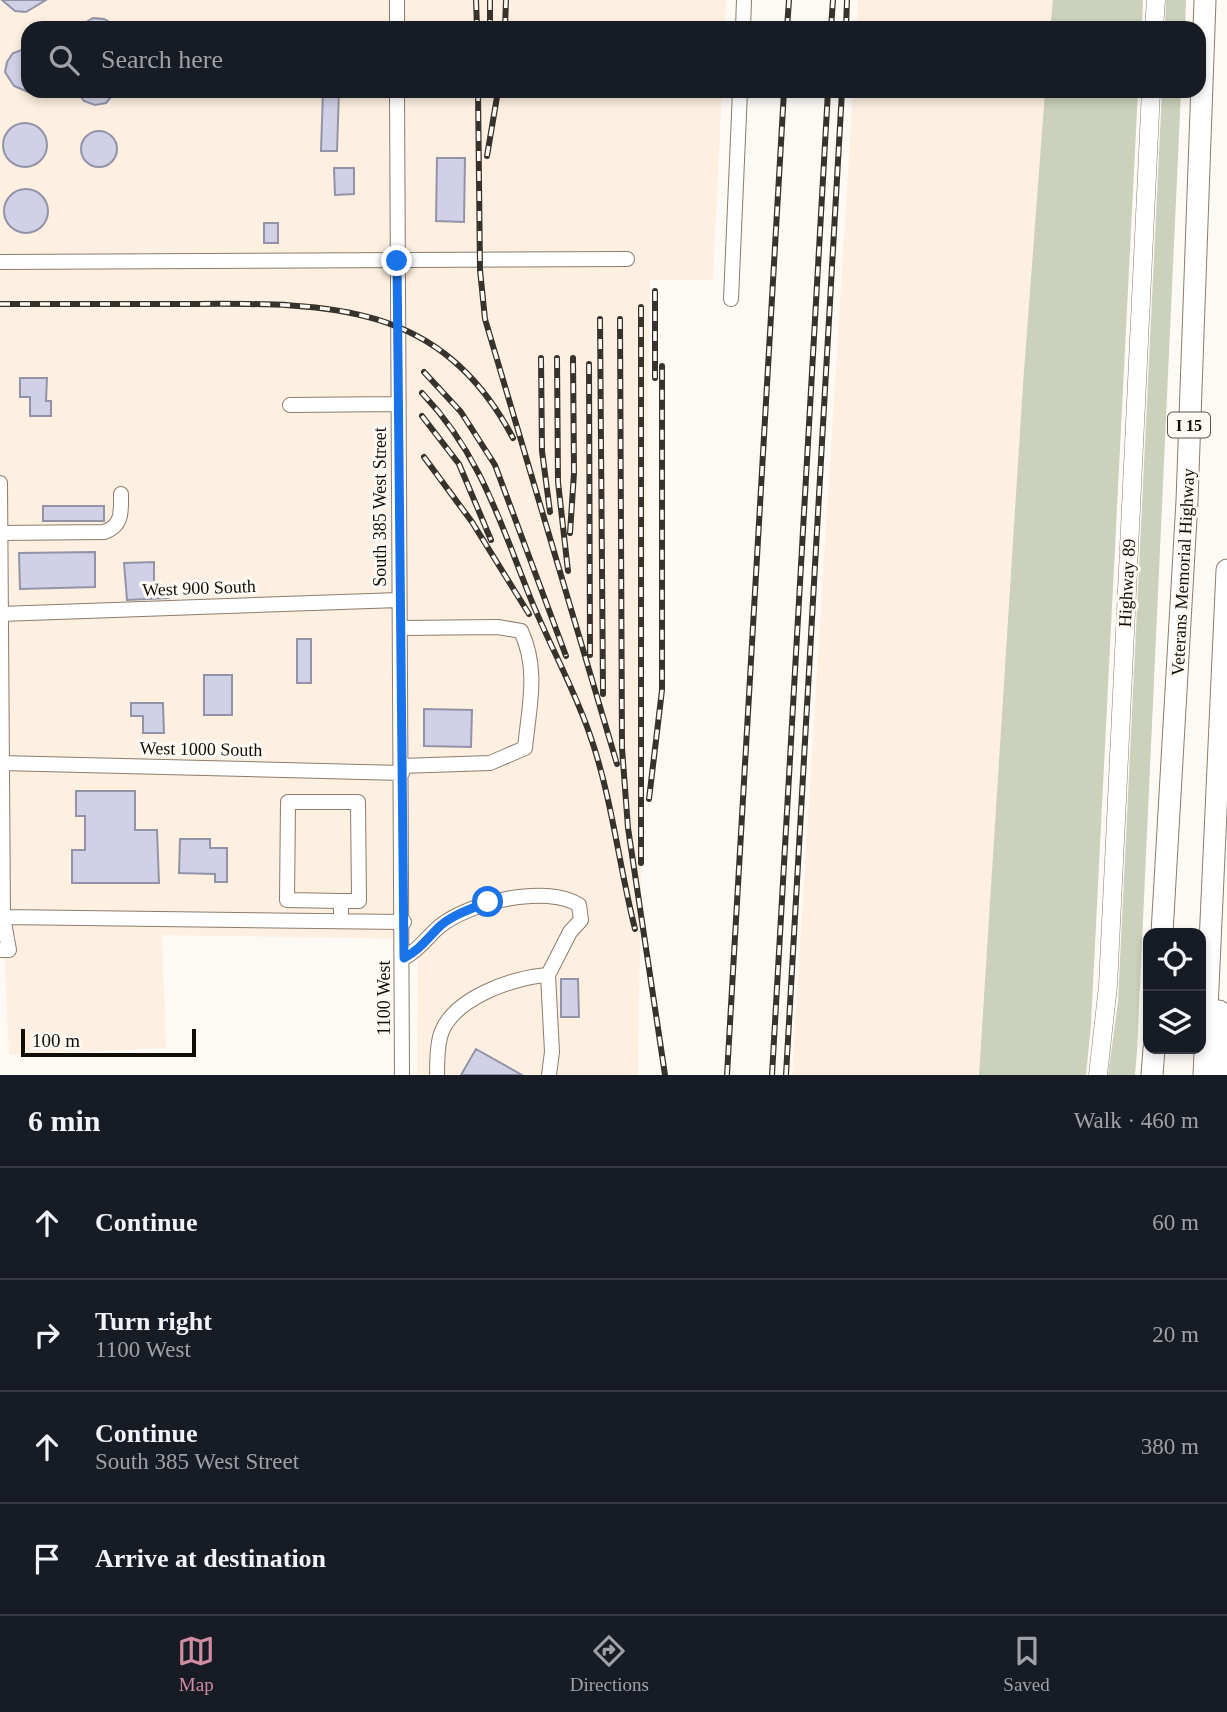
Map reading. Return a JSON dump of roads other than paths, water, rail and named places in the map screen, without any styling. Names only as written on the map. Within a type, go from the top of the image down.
[{"type":"highway","name":"Veterans Memorial Highway","points":[[1203,0],[1203,21]]},
{"type":"highway","name":"Veterans Memorial Highway","points":[[1162,928],[1187,501],[1201,98]]},
{"type":"highway","points":[[1203,1075],[1213,918],[1227,570]]},
{"type":"highway","points":[[1213,918],[1222,1075]]},
{"type":"highway","points":[[1152,1075],[1154,1054]]},
{"type":"main road","points":[[1154,21],[1156,0]]},
{"type":"main road","name":"Highway 89","points":[[1098,1075],[1108,986],[1151,98]]},
{"type":"street","points":[[397,0],[397,21]]},
{"type":"street","points":[[743,21],[744,0]]},
{"type":"street","name":"South 385 West Street","points":[[397,98],[399,600],[404,922]]},
{"type":"street","points":[[731,299],[740,98]]},
{"type":"street","points":[[0,262],[627,259]]},
{"type":"street","points":[[290,405],[398,404]]},
{"type":"street","points":[[0,483],[0,763],[3,917],[9,950],[0,950]]},
{"type":"street","points":[[0,533],[104,532],[116,527],[121,494]]},
{"type":"street","name":"West 900 South","points":[[0,614],[399,600]]},
{"type":"street","name":"West 1000 South","points":[[0,763],[401,770],[491,763],[524,748],[533,669],[529,648],[520,631],[498,627],[400,628]]},
{"type":"street","points":[[288,802],[358,802],[359,901],[341,901],[287,900],[288,802]]},
{"type":"street","points":[[404,958],[417,951],[439,927],[461,913],[488,902],[517,898],[571,900],[579,905],[581,920],[570,932],[548,975],[552,1052],[549,1075]]},
{"type":"street","points":[[341,901],[341,921]]},
{"type":"street","points":[[3,917],[404,922]]},
{"type":"street","name":"1100 West","points":[[402,1075],[404,922]]},
{"type":"street","points":[[437,1075],[441,1035],[465,1002],[525,976],[548,975]]},
{"type":"railway","points":[[476,0],[477,21]]},
{"type":"railway","points":[[490,0],[490,21]]},
{"type":"railway","points":[[505,21],[506,0]]},
{"type":"railway","points":[[788,21],[789,0]]},
{"type":"railway","points":[[832,21],[833,0]]},
{"type":"railway","points":[[846,21],[847,0]]},
{"type":"railway","points":[[478,98],[480,270],[485,319],[617,764]]},
{"type":"railway","points":[[487,156],[497,98]]},
{"type":"railway","points":[[727,1075],[784,98]]},
{"type":"railway","points":[[772,1075],[828,98]]},
{"type":"railway","points":[[786,1075],[842,98]]},
{"type":"railway","points":[[655,291],[655,378]]},
{"type":"railway","points":[[0,304],[289,305],[334,310],[376,319],[415,335],[451,359],[484,393],[513,438]]},
{"type":"railway","points":[[641,307],[641,863]]},
{"type":"railway","points":[[600,319],[603,694]]},
{"type":"railway","points":[[620,319],[622,748],[628,828],[665,1075]]},
{"type":"railway","points":[[541,358],[542,451],[550,512]]},
{"type":"railway","points":[[557,358],[558,482],[568,571]]},
{"type":"railway","points":[[570,533],[574,473],[573,358]]},
{"type":"railway","points":[[589,364],[590,655]]},
{"type":"railway","points":[[649,799],[662,690],[662,366]]},
{"type":"railway","points":[[424,372],[461,412],[495,465],[566,656]]},
{"type":"railway","points":[[422,393],[458,439],[485,486],[535,610],[584,719],[604,785],[635,929]]},
{"type":"railway","points":[[422,416],[459,464],[491,540]]},
{"type":"railway","points":[[424,457],[472,522],[529,614]]}]
